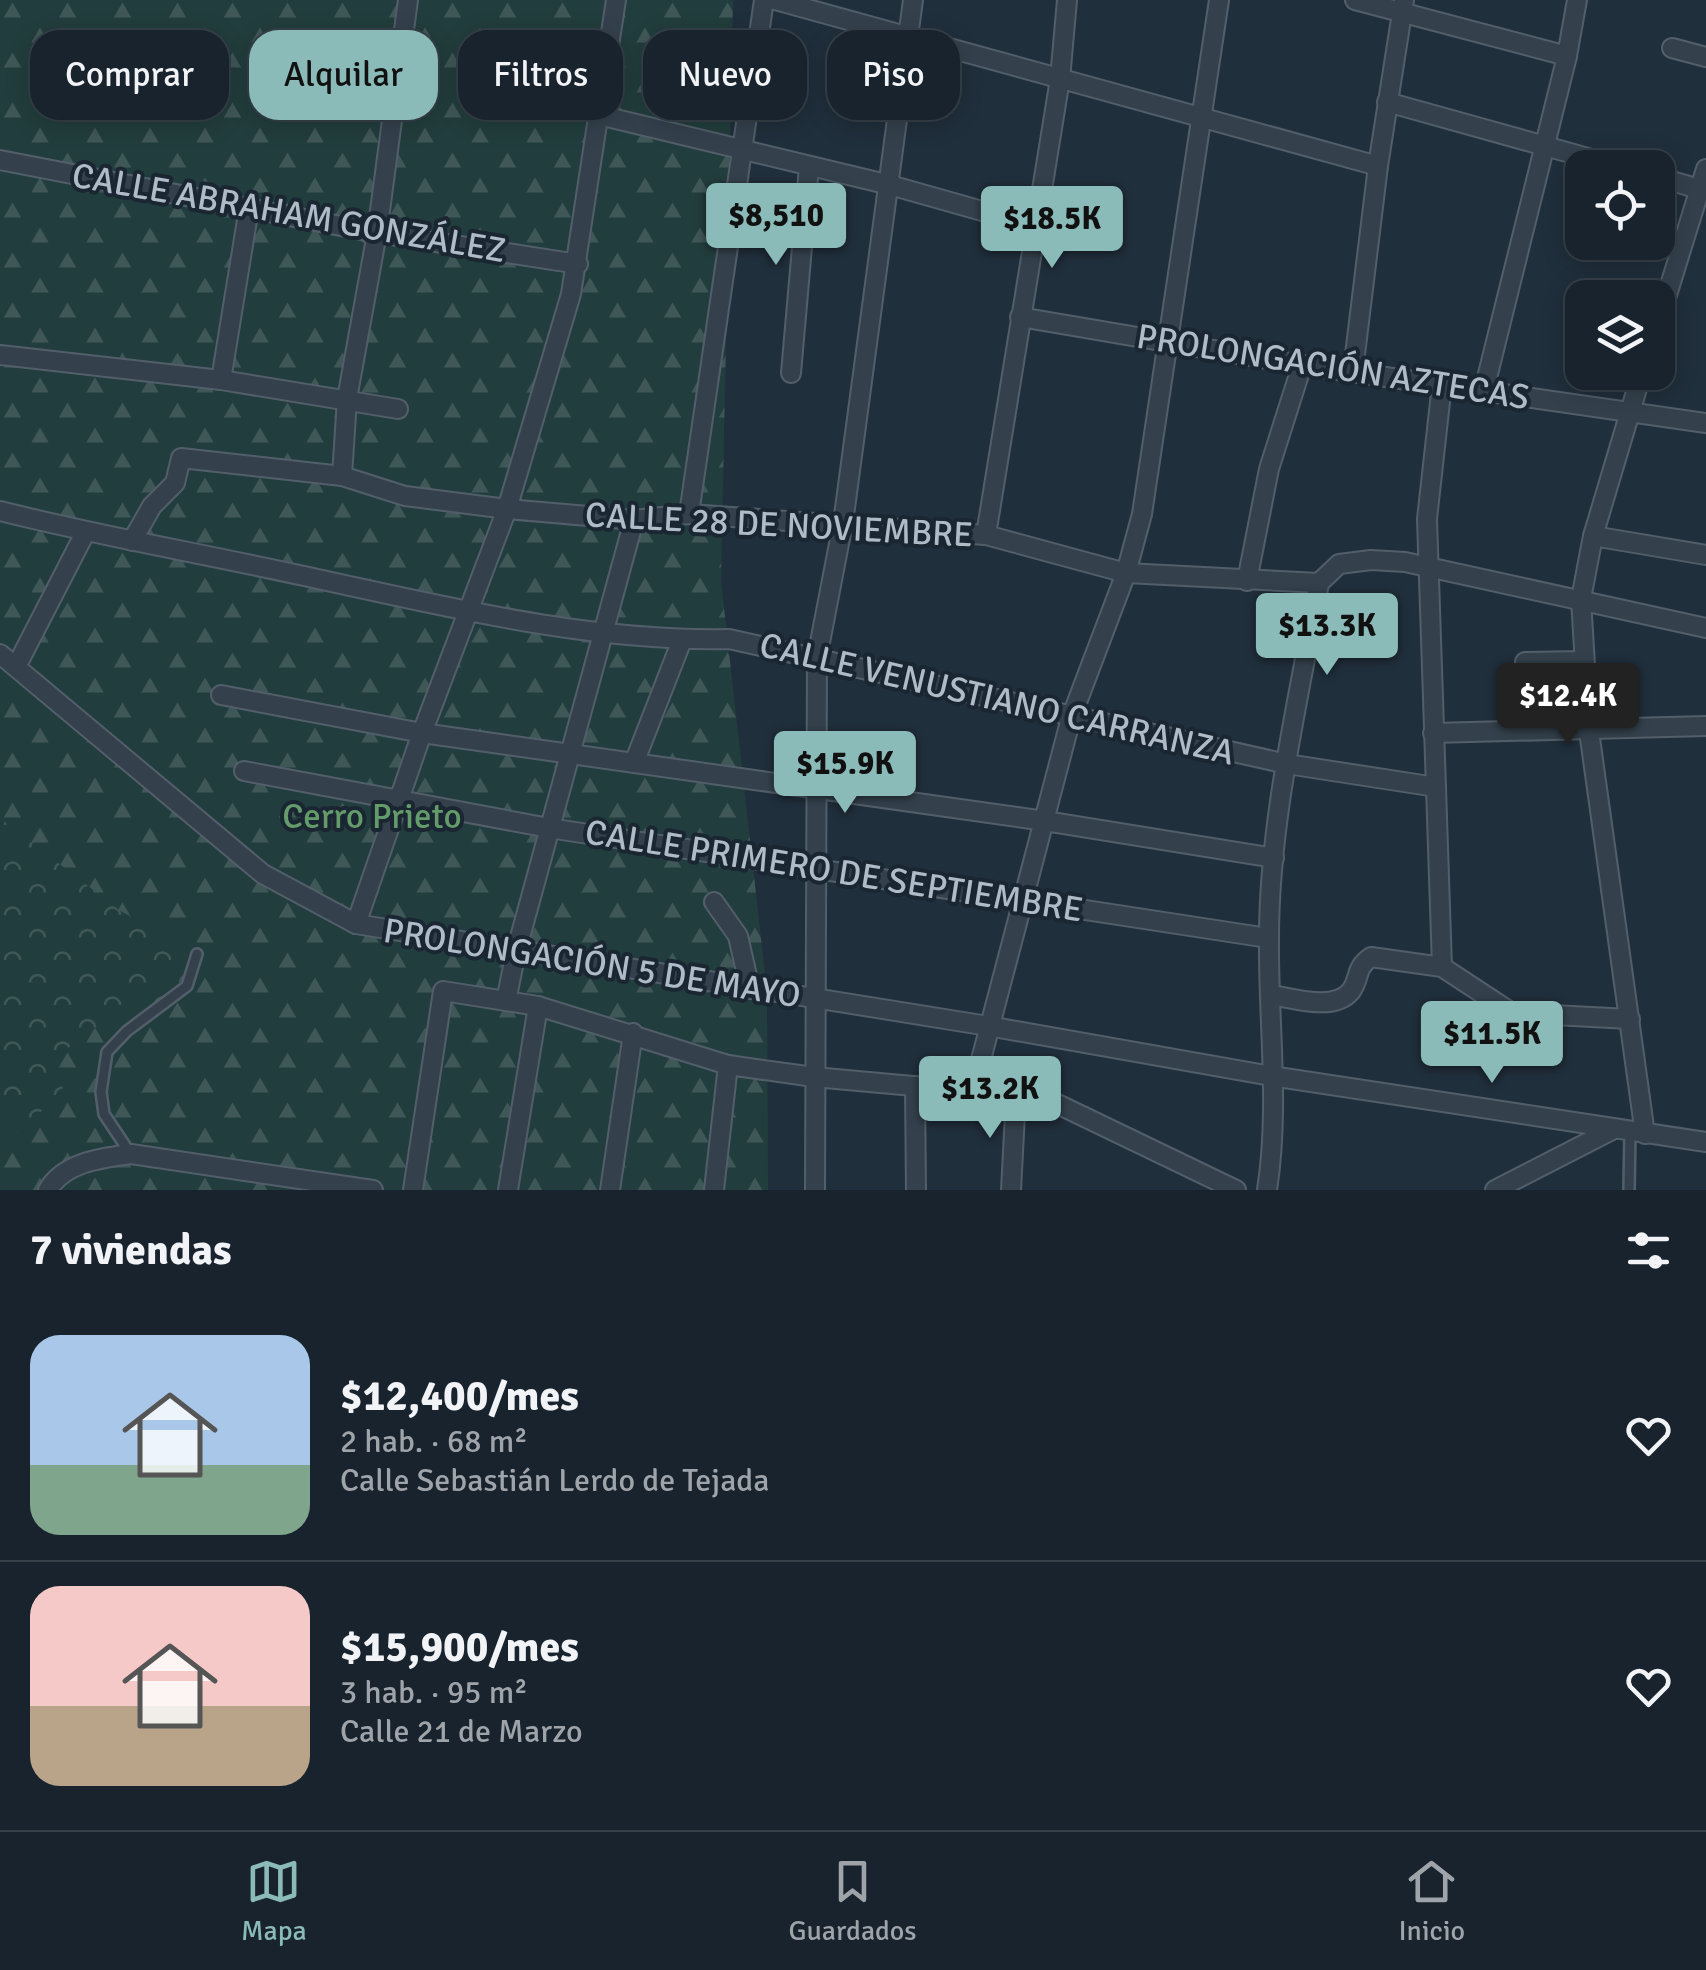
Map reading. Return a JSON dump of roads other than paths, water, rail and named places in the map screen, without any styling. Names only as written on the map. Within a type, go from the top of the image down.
[{"type":"street","points":[[342,476],[347,400],[377,233],[408,0]]},
{"type":"street","points":[[612,30],[616,0]]},
{"type":"street","points":[[690,514],[764,0]]},
{"type":"street","points":[[775,0],[883,30]]},
{"type":"street","points":[[909,30],[914,0]]},
{"type":"street","points":[[986,535],[1060,78],[1067,0]]},
{"type":"street","points":[[973,1090],[1072,718],[1126,573],[1152,464],[1220,0]]},
{"type":"street","points":[[1355,0],[1403,6],[1567,56]]},
{"type":"street","points":[[1484,390],[1578,0]]},
{"type":"street","points":[[1354,372],[1378,166],[1403,6]]},
{"type":"street","points":[[1672,48],[1706,57]]},
{"type":"street","points":[[960,51],[1378,166]]},
{"type":"street","points":[[1387,102],[1565,150]]},
{"type":"street","points":[[356,924],[506,509],[578,264],[598,120]]},
{"type":"street","points":[[619,120],[890,185],[1035,226]]},
{"type":"street","points":[[814,1190],[817,658],[844,524],[898,120]]},
{"type":"street","name":"CALLE ABRAHAM GONZÁLEZ","points":[[0,160],[377,233],[578,264]]},
{"type":"street","points":[[791,373],[810,167]]},
{"type":"street","points":[[1673,280],[1704,190],[1706,170]]},
{"type":"street","points":[[1675,182],[1704,190]]},
{"type":"street","points":[[220,380],[249,208]]},
{"type":"street","name":"PROLONGACIÓN AZTECAS","points":[[1020,318],[1302,365],[1706,423]]},
{"type":"street","points":[[0,355],[220,380],[398,410]]},
{"type":"street","points":[[1247,581],[1269,469],[1302,365]]},
{"type":"street","points":[[1442,384],[1427,519],[1442,967]]},
{"type":"street","points":[[1495,1190],[1630,1131],[1630,1020],[1589,731],[1580,599],[1592,536],[1636,390]]},
{"type":"street","name":"CALLE 28 DE NOVIEMBRE","points":[[132,541],[152,506],[175,482],[181,458],[342,476],[405,496],[506,509],[634,520],[690,514],[986,535],[1126,573],[1319,583],[1339,564],[1371,560],[1428,567],[1706,628]]},
{"type":"street","name":"CALLE VENUSTIANO CARRANZA","points":[[0,511],[85,533],[468,611],[603,634],[728,639],[1287,764],[1436,787]]},
{"type":"street","points":[[506,1001],[634,520]]},
{"type":"street","points":[[16,667],[85,533]]},
{"type":"street","points":[[1592,536],[1706,555]]},
{"type":"street","points":[[1267,1190],[1272,1135],[1268,938],[1274,858],[1319,583]]},
{"type":"street","points":[[634,763],[682,640]]},
{"type":"street","name":"PROLONGACIÓN 5 DE MAYO","points":[[0,654],[262,874],[356,924],[1271,1076],[1706,1142]]},
{"type":"street","points":[[1525,662],[1584,661]]},
{"type":"street","points":[[221,695],[422,733],[1046,821],[1274,858]]},
{"type":"street","points":[[1433,733],[1706,726]]},
{"type":"street","name":"CALLE PRIMERO DE SEPTIEMBRE","points":[[244,771],[550,828],[1268,938]]},
{"type":"street","points":[[714,902],[738,936],[750,989]]},
{"type":"street","points":[[1272,994],[1324,1002],[1339,1000],[1351,990],[1360,965],[1371,957],[1442,967],[1512,1013],[1630,1020]]},
{"type":"street","points":[[413,1190],[442,991],[538,1006],[728,1065],[1046,1098],[1236,1190]]},
{"type":"street","points":[[508,1190],[538,1006]]},
{"type":"street","points":[[610,1190],[633,1033]]},
{"type":"street","points":[[714,1190],[728,1065]]},
{"type":"street","points":[[915,1086],[916,1190]]},
{"type":"street","points":[[1011,1190],[1016,1095]]},
{"type":"street","points":[[48,1190],[75,1166],[131,1154],[373,1190]]},
{"type":"lane","points":[[131,1154],[104,1114],[101,1092],[107,1052],[127,1031],[187,986],[197,954]]},
{"type":"lane","points":[[1629,1190],[1630,1131]]},
{"type":"park label","name":"Cerro Prieto","points":[[372,816]]}]
